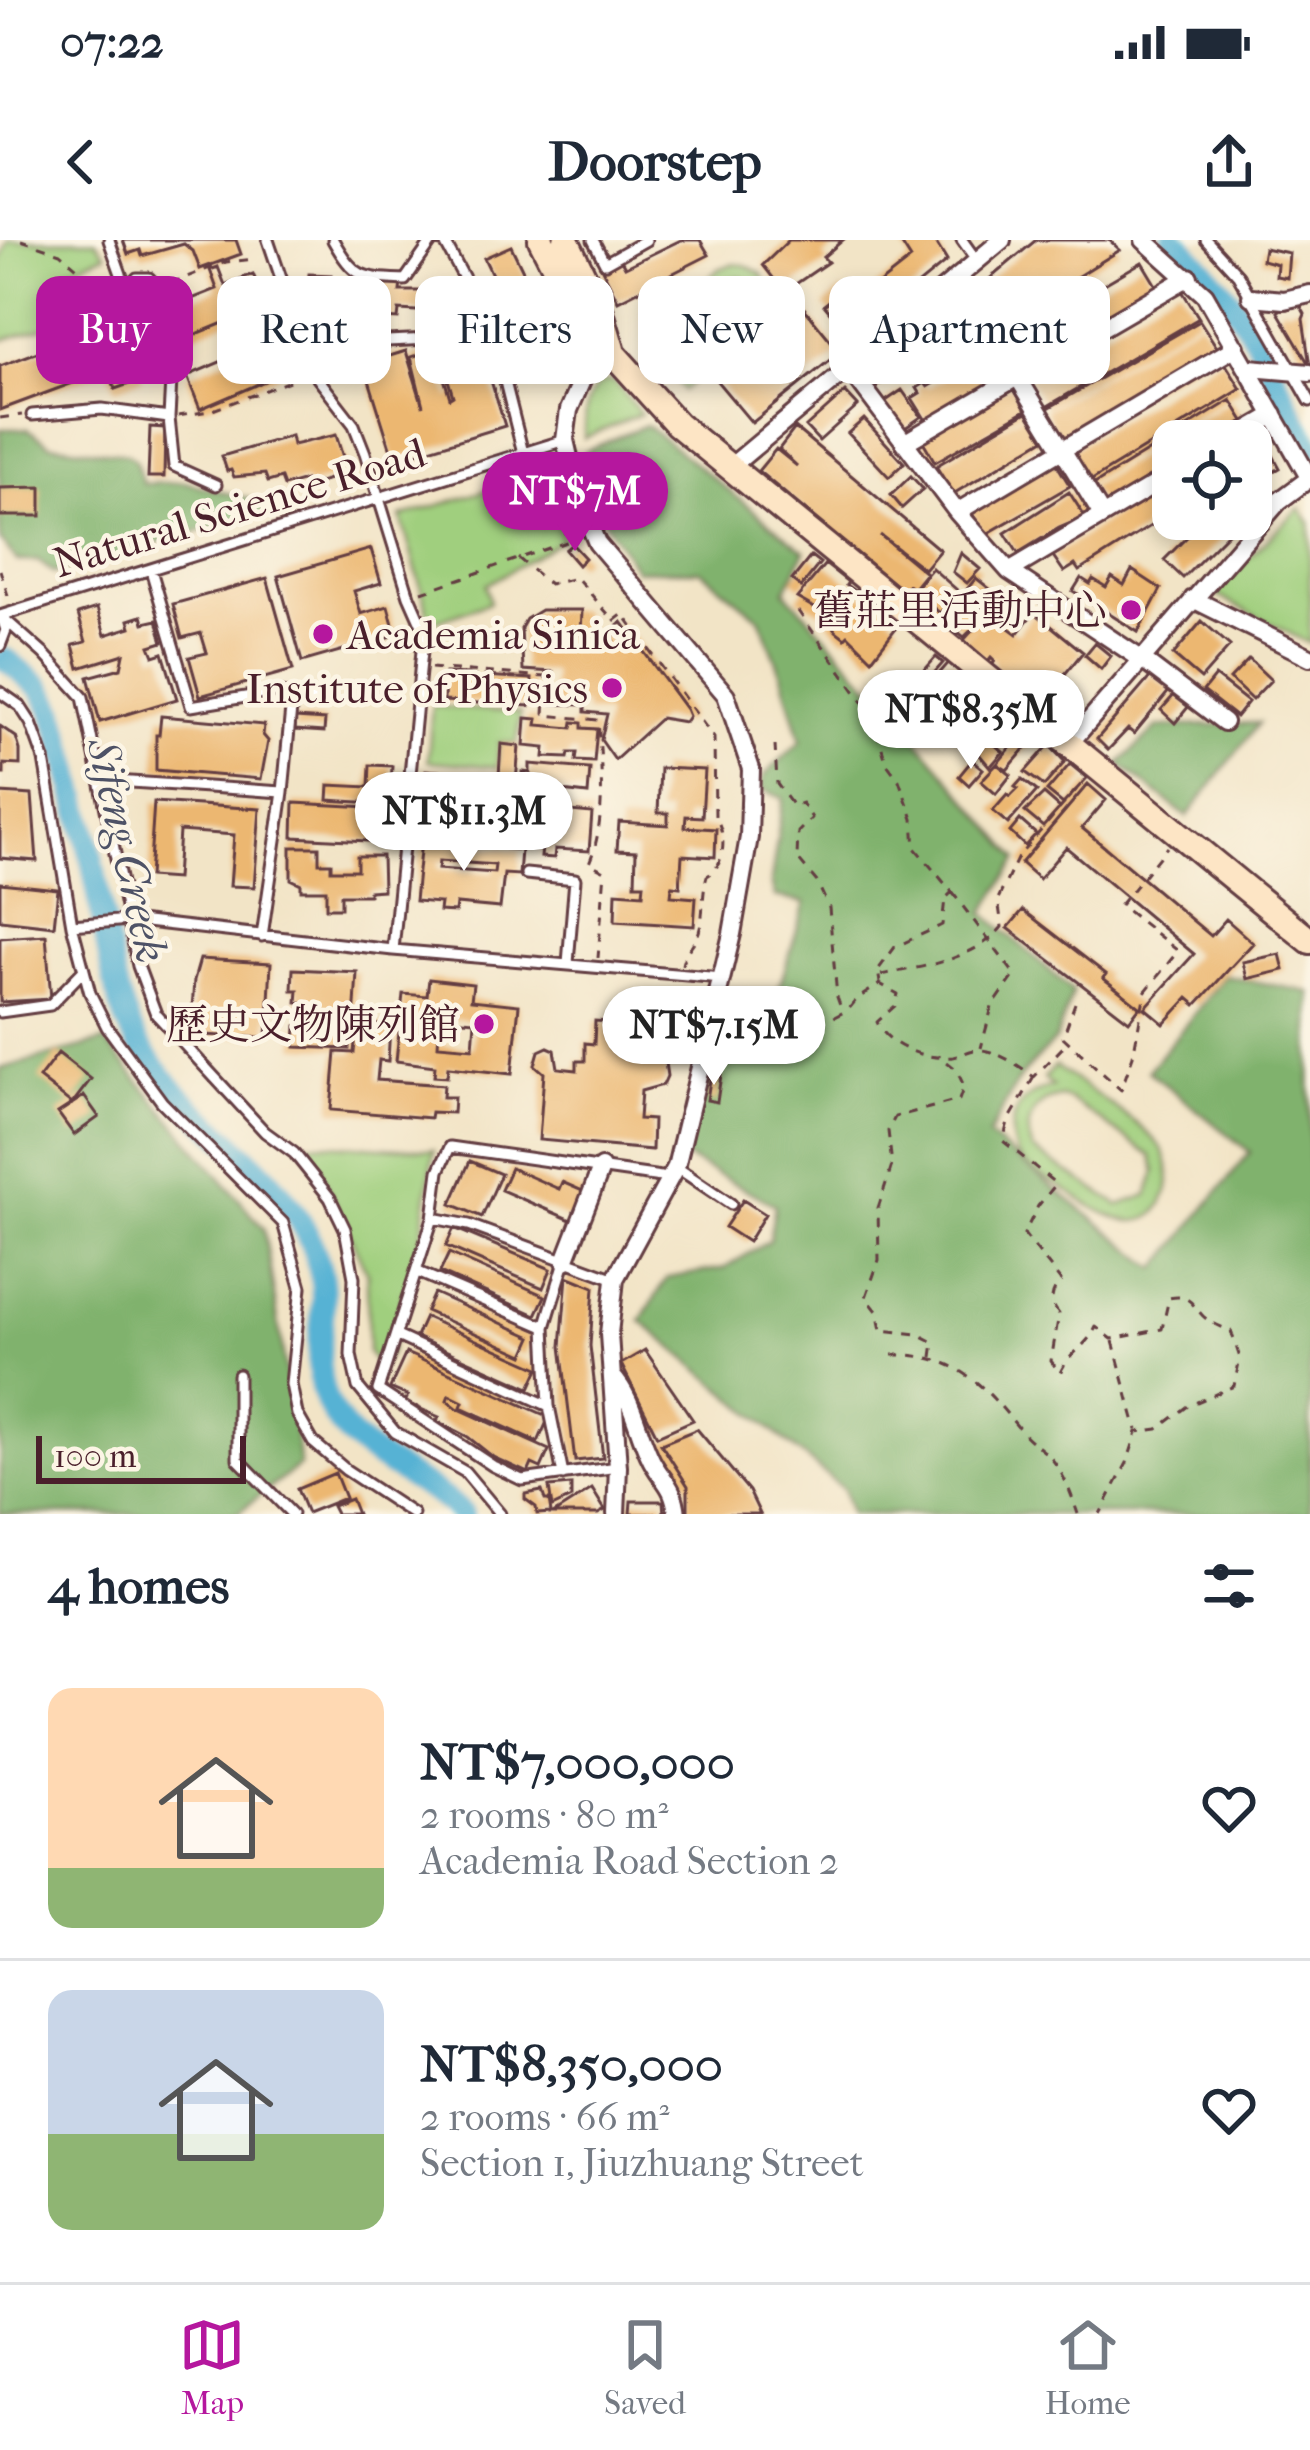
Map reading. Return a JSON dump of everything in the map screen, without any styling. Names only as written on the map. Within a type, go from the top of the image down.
[{"type":"main road","points":[[541,240],[559,276]]},
{"type":"main road","points":[[566,240],[584,276]]},
{"type":"main road","points":[[614,353],[676,424],[728,469],[1310,941]]},
{"type":"street","points":[[958,276],[1002,240]]},
{"type":"street","points":[[1069,744],[1279,501],[1310,479],[1205,295],[1144,240]]},
{"type":"street","points":[[1110,323],[1189,277]]},
{"type":"street","points":[[1251,297],[1310,295]]},
{"type":"street","points":[[958,512],[1236,347]]},
{"type":"street","points":[[1250,368],[1301,371]]},
{"type":"street","points":[[728,469],[829,383]]},
{"type":"street","points":[[580,384],[569,410],[565,440],[579,500],[597,543],[726,695],[752,769],[749,837],[722,978],[672,1172],[615,1279],[610,1334],[616,1514]]},
{"type":"street","points":[[861,384],[1009,571],[1141,658],[1224,722]]},
{"type":"street","points":[[904,443],[1004,384]]},
{"type":"street","points":[[1023,384],[1102,515]]},
{"type":"street","points":[[1265,420],[1274,415]]},
{"type":"street","points":[[1009,571],[1152,486]]},
{"type":"street","points":[[1193,598],[1310,657]]},
{"type":"street","points":[[565,1261],[602,1168]]},
{"type":"street","points":[[611,1375],[633,1408],[650,1458],[675,1490],[677,1514]]},
{"type":"lane","points":[[109,240],[122,276]]},
{"type":"lane","points":[[268,240],[280,276]]},
{"type":"lane","points":[[332,240],[347,265],[363,278],[405,280],[432,240],[444,241],[463,276]]},
{"type":"lane","points":[[593,240],[604,262],[646,240]]},
{"type":"lane","points":[[962,240],[976,261]]},
{"type":"lane","points":[[1206,240],[1238,275],[1301,371],[1310,401]]},
{"type":"lane","points":[[171,384],[174,466],[216,485]]},
{"type":"lane","points":[[322,384],[354,424],[424,630],[393,950]]},
{"type":"lane","points":[[506,384],[528,452]]},
{"type":"lane","points":[[32,415],[102,409],[170,418]]},
{"type":"lane","name":"Natural Science Road","points":[[4,615],[565,440]]},
{"type":"lane","points":[[151,570],[191,706],[276,692],[320,701]]},
{"type":"lane","points":[[2,641],[4,615]]},
{"type":"lane","points":[[4,615],[83,697],[126,920],[156,1014],[237,1103],[294,1153],[331,1198],[352,1249],[351,1355],[358,1387],[395,1432],[465,1472],[500,1514]]},
{"type":"lane","points":[[0,692],[20,706],[44,759],[83,970],[107,1027],[162,1102],[283,1223],[302,1287],[291,1384],[297,1414],[313,1442],[346,1471],[412,1514]]},
{"type":"lane","points":[[262,936],[292,698]]},
{"type":"lane","points":[[100,779],[283,792]]},
{"type":"lane","points":[[526,874],[574,879],[568,964]]},
{"type":"lane","points":[[76,925],[126,920],[393,950],[722,978]]},
{"type":"lane","points":[[0,1012],[50,1005],[83,970]]},
{"type":"lane","points":[[618,1468],[522,1480],[378,1390],[418,1272],[439,1172],[450,1147],[602,1168],[672,1172],[731,1204]]},
{"type":"lane","points":[[433,1218],[469,1225],[615,1279]]},
{"type":"lane","points":[[563,1475],[549,1406],[545,1327],[565,1261]]},
{"type":"lane","points":[[418,1272],[545,1327]]},
{"type":"lane","points":[[398,1336],[549,1406]]},
{"type":"lane","points":[[238,1375],[238,1459],[292,1514]]},
{"type":"path","points":[[21,240],[60,253],[76,268],[77,276]]},
{"type":"path","points":[[186,276],[226,262],[255,259]]},
{"type":"path","points":[[170,418],[211,411],[282,384]]},
{"type":"path","points":[[0,418],[32,415]]},
{"type":"path","points":[[409,596],[568,541],[528,452]]},
{"type":"path","points":[[518,558],[549,584],[577,578],[614,621],[623,614],[714,738],[721,861],[716,872],[707,876],[700,926],[684,955],[681,973]]},
{"type":"path","points":[[0,570],[11,594],[4,615]]},
{"type":"path","points":[[798,611],[871,713],[886,764],[898,780],[913,819],[915,848],[1015,975],[992,1007],[981,1050]]},
{"type":"path","points":[[422,668],[546,677],[544,715],[598,720],[602,753],[595,848],[589,863],[605,871],[597,966]]},
{"type":"path","points":[[775,745],[778,784],[793,806],[802,803],[812,818],[798,832],[797,858],[826,897],[837,997],[843,1012]]},
{"type":"path","points":[[879,976],[925,967],[991,940],[1002,927],[998,898],[1018,857],[1096,766]]},
{"type":"path","points":[[1075,1003],[1063,1037],[1121,1090],[1145,992],[1178,951],[1120,905],[1178,833]]},
{"type":"path","points":[[880,985],[878,970],[895,947],[942,925],[946,898],[952,892]]},
{"type":"path","points":[[751,994],[746,1013],[774,1030],[783,1043],[843,1012],[880,985]]},
{"type":"path","points":[[880,985],[898,994],[896,1006],[877,1022],[884,1038],[902,1048],[954,1057],[972,1049],[988,1050],[1034,1077]]},
{"type":"path","points":[[1068,1042],[1034,1077],[1008,1122],[1004,1141],[1056,1184],[1024,1234],[1060,1281],[1052,1292],[1052,1306],[1058,1314],[1051,1361],[1060,1373],[1067,1356],[1088,1346],[1096,1327],[1112,1339],[1138,1432],[1100,1514]]},
{"type":"path","points":[[932,1357],[934,1342],[918,1334],[881,1330],[878,1312],[866,1298],[879,1260],[878,1208],[892,1165],[888,1132],[895,1118],[959,1100],[964,1086],[956,1069],[937,1054]]},
{"type":"path","points":[[1112,1339],[1162,1329],[1169,1298],[1182,1296],[1206,1320],[1232,1331],[1240,1358],[1234,1386],[1188,1406],[1158,1429],[1138,1432]]},
{"type":"path","points":[[892,1355],[932,1357],[963,1371],[1052,1459],[1070,1488],[1078,1514]]},
{"type":"green space","points":[[8,240],[96,240],[106,254],[66,270],[65,276],[36,276],[36,330],[0,341],[0,262]]},
{"type":"green space","points":[[732,264],[745,265],[763,276],[711,276]]},
{"type":"green space","points":[[614,382],[641,414],[584,438],[589,398],[598,385]]},
{"type":"green space","points":[[646,425],[805,551],[785,591],[1018,859],[984,913],[1073,991],[1056,1039],[1020,1077],[988,1136],[1157,1269],[1250,1152],[1148,1071],[1225,976],[1310,992],[1310,1514],[850,1514],[843,1489],[641,1321],[667,1278],[725,1268],[769,1241],[775,1205],[682,1156],[724,1018],[778,992],[805,903],[775,897],[771,882],[783,798],[761,789],[764,776],[801,741],[760,618],[700,570],[636,570],[594,504],[585,451]]},
{"type":"green space","points":[[0,429],[28,429],[50,444],[127,454],[135,460],[143,484],[185,482],[268,504],[262,513],[54,573],[38,561],[17,561],[0,540]]},
{"type":"green space","points":[[538,474],[563,539],[486,585],[490,602],[431,623],[401,517]]},
{"type":"green space","points":[[1300,508],[1310,523],[1310,644],[1212,593]]},
{"type":"green space","points":[[432,706],[520,713],[517,743],[499,742],[497,767],[428,761]]},
{"type":"green space","points":[[1259,723],[1187,817],[1119,764],[1158,727]]},
{"type":"green space","points":[[105,1041],[264,1229],[300,1465],[236,1514],[0,1514],[0,1069]]},
{"type":"green space","points":[[1055,1066],[1158,1144],[1169,1183],[1160,1207],[1149,1217],[1136,1221],[1105,1213],[1020,1159],[1013,1143],[1013,1120],[1028,1098],[1053,1087],[1044,1079]],"holes":[[[1051,1099],[1069,1099],[1151,1156],[1156,1171],[1148,1195],[1119,1205],[1033,1150],[1032,1115]]]},
{"type":"green space","points":[[308,1143],[434,1150],[418,1260],[403,1293],[390,1354],[379,1368],[368,1352],[367,1273]]},
{"type":"building","points":[[123,240],[236,240],[241,254],[200,269],[193,251],[184,244],[142,256],[140,250],[128,254]]},
{"type":"building","points":[[681,240],[700,240],[709,255],[667,276],[638,276],[638,291],[618,301],[614,276],[606,276],[602,269],[621,260],[625,267]]},
{"type":"building","points":[[789,240],[843,240],[823,257],[828,262],[805,278],[772,276],[763,265]]},
{"type":"building","points":[[899,240],[934,240],[947,261],[929,276],[889,276],[911,259]]},
{"type":"building","points":[[1036,240],[1109,240],[1120,250],[1078,276],[993,276]]},
{"type":"building","points":[[511,246],[525,276],[493,276],[484,258]]},
{"type":"building","points":[[1264,248],[1289,253],[1287,278],[1276,276],[1277,264],[1262,260]]},
{"type":"building","points":[[1142,262],[1157,287],[1110,315],[1110,281]]},
{"type":"building","points":[[218,267],[222,276],[217,276],[217,289],[210,270]]},
{"type":"building","points":[[391,281],[401,282],[400,291],[415,291],[415,311],[399,310],[398,319],[391,319]]},
{"type":"building","points":[[1179,286],[1199,318],[1110,370],[1110,328]]},
{"type":"building","points":[[217,289],[217,326],[193,336],[193,298]]},
{"type":"building","points":[[1300,305],[1310,366],[1278,312],[1284,306]]},
{"type":"building","points":[[805,309],[829,339],[829,361],[805,380]]},
{"type":"building","points":[[1200,321],[1218,349],[1061,441],[1045,410],[1090,384],[1110,384],[1110,373]]},
{"type":"building","points":[[406,351],[423,406],[418,384],[446,384],[450,398],[449,384],[492,384],[505,426],[394,460],[370,384],[391,384],[391,356]]},
{"type":"building","points":[[36,353],[36,384],[70,384],[0,410],[0,366]]},
{"type":"building","points":[[1222,358],[1241,389],[1190,420],[1152,420],[1152,443],[1087,483],[1068,452]]},
{"type":"building","points":[[217,363],[217,384],[258,384],[200,409],[190,384],[193,373]]},
{"type":"building","points":[[719,384],[800,384],[752,423]]},
{"type":"building","points":[[992,384],[927,422],[912,398],[920,393],[917,388]]},
{"type":"building","points":[[1011,384],[1026,410],[935,462],[920,436]]},
{"type":"building","points":[[1031,384],[1086,384],[1046,407]]},
{"type":"building","points":[[902,390],[921,417],[902,430],[883,403]]},
{"type":"building","points":[[845,392],[858,406],[819,441],[806,427]]},
{"type":"building","points":[[1231,400],[1243,420],[1199,420]]},
{"type":"building","points":[[1027,412],[1044,439],[953,494],[936,466]]},
{"type":"building","points":[[864,419],[904,463],[889,477],[848,433]]},
{"type":"building","points":[[150,427],[165,428],[164,477],[148,477]]},
{"type":"building","points":[[795,428],[940,550],[924,569],[880,535],[926,573],[913,589],[908,585],[903,591],[758,471],[776,449],[797,466],[779,449]]},
{"type":"building","points":[[336,435],[348,473],[307,486],[305,480],[284,486],[281,478],[268,482],[265,474],[234,477],[222,456],[291,436],[293,445]]},
{"type":"building","points":[[1152,449],[1152,478],[1103,508],[1090,487]]},
{"type":"building","points":[[1054,460],[1070,486],[985,535],[970,510]]},
{"type":"building","points":[[911,476],[923,489],[902,508],[891,495]]},
{"type":"building","points":[[41,487],[41,516],[0,516],[0,488]]},
{"type":"building","points":[[1069,492],[1085,517],[1018,553],[1005,533]]},
{"type":"building","points":[[1152,492],[1152,525],[1079,571],[1075,565],[1064,572],[1053,556]]},
{"type":"building","points":[[1184,540],[1221,540],[1183,578],[1164,560]]},
{"type":"building","points":[[572,544],[585,558],[578,565],[565,550]]},
{"type":"building","points":[[371,549],[381,583],[354,591],[361,614],[388,606],[396,635],[302,662],[278,576]]},
{"type":"building","points":[[961,553],[980,569],[967,583],[953,572]]},
{"type":"building","points":[[811,556],[820,563],[801,587],[792,580]]},
{"type":"building","points":[[825,564],[899,624],[872,659],[848,635],[845,638],[836,631],[829,622],[832,618],[797,598]]},
{"type":"building","points":[[932,568],[958,591],[940,613],[931,606],[928,610],[910,594]]},
{"type":"building","points":[[1132,570],[1161,589],[1138,632],[1073,591],[1081,578],[1106,587],[1112,577],[1124,585]]},
{"type":"building","points":[[267,578],[293,670],[200,696],[189,657],[207,653],[201,633],[182,638],[173,604]]},
{"type":"building","points":[[976,578],[995,593],[982,608],[1017,634],[1034,612],[1083,652],[1060,680],[1074,691],[1054,715],[992,665],[991,657],[988,661],[964,640],[980,622],[964,637],[958,632],[962,628],[943,612],[954,599],[974,615],[980,607],[963,594]]},
{"type":"building","points":[[1009,593],[1018,601],[1005,616],[996,608]]},
{"type":"building","points":[[97,608],[105,635],[131,627],[129,620],[142,616],[144,623],[157,620],[163,642],[150,646],[154,656],[163,653],[177,699],[100,722],[88,677],[121,668],[124,654],[79,668],[73,645],[86,642],[78,614]]},
{"type":"building","name":"Institute of Physics","points":[[541,610],[582,610],[581,635],[608,636],[608,647],[613,647],[614,629],[622,622],[686,709],[685,722],[661,718],[615,760],[601,740],[607,714],[585,712],[585,705],[552,704],[553,672],[523,670],[521,628]]},
{"type":"building","points":[[1202,621],[1230,646],[1201,679],[1173,655]]},
{"type":"building","points":[[1095,643],[1111,656],[1101,669],[1085,655]]},
{"type":"building","points":[[936,657],[943,663],[915,695],[908,689]]},
{"type":"building","points":[[1249,659],[1271,680],[1252,700],[1230,679]]},
{"type":"building","points":[[951,660],[1037,735],[1007,770],[997,764],[1017,740],[1011,735],[1006,740],[1000,734],[993,743],[1003,752],[990,767],[973,747],[980,739],[945,708],[940,714],[919,697]]},
{"type":"building","points":[[445,673],[468,674],[484,683],[485,676],[532,679],[530,706],[444,701]]},
{"type":"building","points":[[1152,675],[1170,690],[1134,734],[1128,729],[1108,750],[1097,739]]},
{"type":"building","points":[[1215,676],[1248,702],[1236,717],[1203,691]]},
{"type":"building","points":[[1175,694],[1189,706],[1175,723],[1161,710]]},
{"type":"building","points":[[161,716],[264,725],[268,741],[261,779],[156,770]]},
{"type":"building","points":[[295,718],[325,720],[324,732],[295,730]]},
{"type":"building","points":[[526,718],[538,719],[537,725],[572,728],[573,722],[597,729],[594,762],[576,761],[577,753],[569,753],[568,758],[544,757],[545,748],[524,746]]},
{"type":"building","points":[[0,726],[16,737],[20,750],[20,765],[4,764],[4,774],[0,774]]},
{"type":"building","points":[[501,744],[519,746],[514,807],[424,800],[426,770],[499,776]]},
{"type":"building","points":[[1049,745],[1065,762],[1044,786],[1025,772]]},
{"type":"building","points":[[972,760],[983,769],[969,785],[959,776]]},
{"type":"building","points":[[530,764],[590,769],[588,794],[561,791],[559,810],[592,813],[589,851],[555,849],[554,858],[541,857],[542,847],[518,845],[521,808],[550,811],[552,790],[522,785],[523,772],[530,773]]},
{"type":"building","points":[[997,764],[1011,775],[996,794],[981,781]]},
{"type":"building","points":[[1070,764],[1087,778],[1063,804],[1047,791]]},
{"type":"building","points":[[370,765],[392,766],[390,804],[328,800],[329,785],[369,787]]},
{"type":"building","points":[[660,768],[705,770],[702,817],[686,816],[685,827],[716,829],[715,857],[682,855],[680,887],[672,886],[671,896],[696,898],[694,926],[615,921],[616,892],[643,894],[644,884],[635,884],[636,851],[617,850],[619,822],[668,825],[668,813],[658,813]]},
{"type":"building","points":[[1022,779],[1037,791],[1008,824],[993,811],[1018,789]]},
{"type":"building","points":[[1088,784],[1106,800],[1082,828],[1211,936],[1226,919],[1253,943],[1196,1005],[1188,998],[1164,1024],[1145,1008],[1194,954],[1066,847],[1039,879],[1021,863]]},
{"type":"building","points":[[0,793],[32,795],[37,861],[0,858]]},
{"type":"building","points":[[1044,794],[1060,808],[1043,827],[1025,812]]},
{"type":"building","points":[[154,802],[260,809],[254,887],[230,886],[234,835],[179,831],[176,879],[149,877]]},
{"type":"building","points":[[294,803],[388,808],[386,842],[293,837]]},
{"type":"building","points":[[1020,820],[1036,834],[1025,846],[1010,832]]},
{"type":"building","points":[[421,841],[521,850],[519,875],[504,874],[500,908],[456,904],[455,912],[439,911],[440,903],[415,901]],"holes":[[[439,861],[495,865],[494,873],[438,869]]]},
{"type":"building","points":[[291,847],[319,847],[319,863],[331,863],[331,870],[357,870],[357,856],[382,856],[383,890],[341,895],[341,908],[326,908],[326,890],[301,890],[301,884],[291,879]]},
{"type":"building","points":[[0,883],[58,889],[54,926],[0,920]]},
{"type":"building","points":[[1023,910],[1106,974],[1103,978],[1140,1007],[1129,1021],[1008,928]]},
{"type":"building","points":[[46,935],[51,999],[0,1002],[0,938]]},
{"type":"building","points":[[1280,954],[1284,970],[1247,979],[1243,962]]},
{"type":"building","points":[[200,959],[271,963],[267,1038],[203,1035],[204,1027],[191,1026]]},
{"type":"building","points":[[293,969],[357,972],[349,1049],[295,1047],[296,1026],[308,1027],[309,1004],[297,1003]]},
{"type":"building","points":[[429,979],[473,984],[471,1000],[519,1005],[512,1074],[448,1067],[447,1077],[434,1076],[435,1066],[396,1061],[403,994],[427,996]],"holes":[[[440,1018],[475,1021],[473,1048],[438,1045]]]},
{"type":"building","points":[[632,1009],[650,1018],[680,1019],[678,1043],[660,1042],[659,1057],[667,1076],[663,1085],[641,1091],[639,1119],[653,1120],[652,1150],[539,1140],[544,1073],[535,1065],[539,1051],[555,1050],[558,1068],[577,1070],[577,1061],[585,1061],[585,1043],[594,1044],[595,1021],[609,1022],[608,1032],[615,1032],[621,1013]]},
{"type":"building","points":[[357,1023],[390,1026],[388,1061],[379,1060],[377,1080],[444,1085],[443,1097],[454,1097],[453,1113],[431,1112],[430,1118],[331,1110],[336,1052],[354,1053]]},
{"type":"building","points":[[58,1053],[91,1079],[72,1104],[39,1078]]},
{"type":"building","points":[[711,1073],[721,1075],[717,1102],[707,1100]]},
{"type":"building","points":[[84,1096],[99,1117],[74,1135],[58,1113]]},
{"type":"building","points":[[470,1161],[501,1174],[482,1217],[451,1204]]},
{"type":"building","points":[[511,1168],[559,1189],[562,1182],[585,1192],[573,1221],[501,1190]]},
{"type":"building","points":[[743,1200],[765,1214],[748,1242],[725,1227]]},
{"type":"building","points":[[454,1228],[551,1269],[543,1288],[446,1246]]},
{"type":"building","points":[[449,1253],[545,1296],[536,1315],[440,1272]]},
{"type":"building","points":[[567,1276],[594,1287],[590,1346],[603,1458],[575,1461],[561,1346]]},
{"type":"building","points":[[434,1293],[532,1337],[524,1355],[426,1311]]},
{"type":"building","points":[[425,1317],[539,1368],[530,1388],[416,1337]]},
{"type":"building","points":[[645,1350],[693,1420],[657,1436],[621,1364]]},
{"type":"building","points":[[406,1353],[549,1417],[538,1442],[461,1407],[463,1402],[449,1395],[447,1400],[457,1408],[549,1450],[541,1468],[532,1464],[528,1473],[493,1457],[437,1421],[439,1417],[405,1402],[408,1396],[390,1388]]},
{"type":"building","points":[[697,1429],[749,1491],[760,1514],[688,1514],[688,1486],[661,1444]]},
{"type":"building","points":[[335,1473],[345,1498],[307,1513],[297,1489]]},
{"type":"building","points":[[571,1485],[571,1498],[552,1507],[549,1487]]},
{"type":"building","points":[[592,1489],[605,1510],[553,1514]]},
{"type":"building","points":[[542,1491],[551,1513],[537,1514],[525,1499],[525,1494]]},
{"type":"building","points":[[351,1499],[357,1514],[336,1514],[332,1506]]},
{"type":"building","points":[[631,1501],[663,1501],[664,1514],[630,1514]]},
{"type":"waterway","points":[[1174,240],[1245,322],[1310,446]]},
{"type":"waterway","name":"Sifeng Creek","points":[[7,660],[41,688],[54,712],[86,834],[114,979],[131,1031],[179,1095],[269,1180],[310,1241],[322,1280],[319,1360],[329,1406],[341,1425],[372,1454],[462,1514]]},
{"type":"place","name":"舊莊里活動中心","points":[[1131,610]]},
{"type":"place","name":"Academia Sinica","points":[[323,634]]},
{"type":"place","name":"Institute of Physics","points":[[612,688]]},
{"type":"place","name":"歷史文物陳列館","points":[[484,1024]]}]
